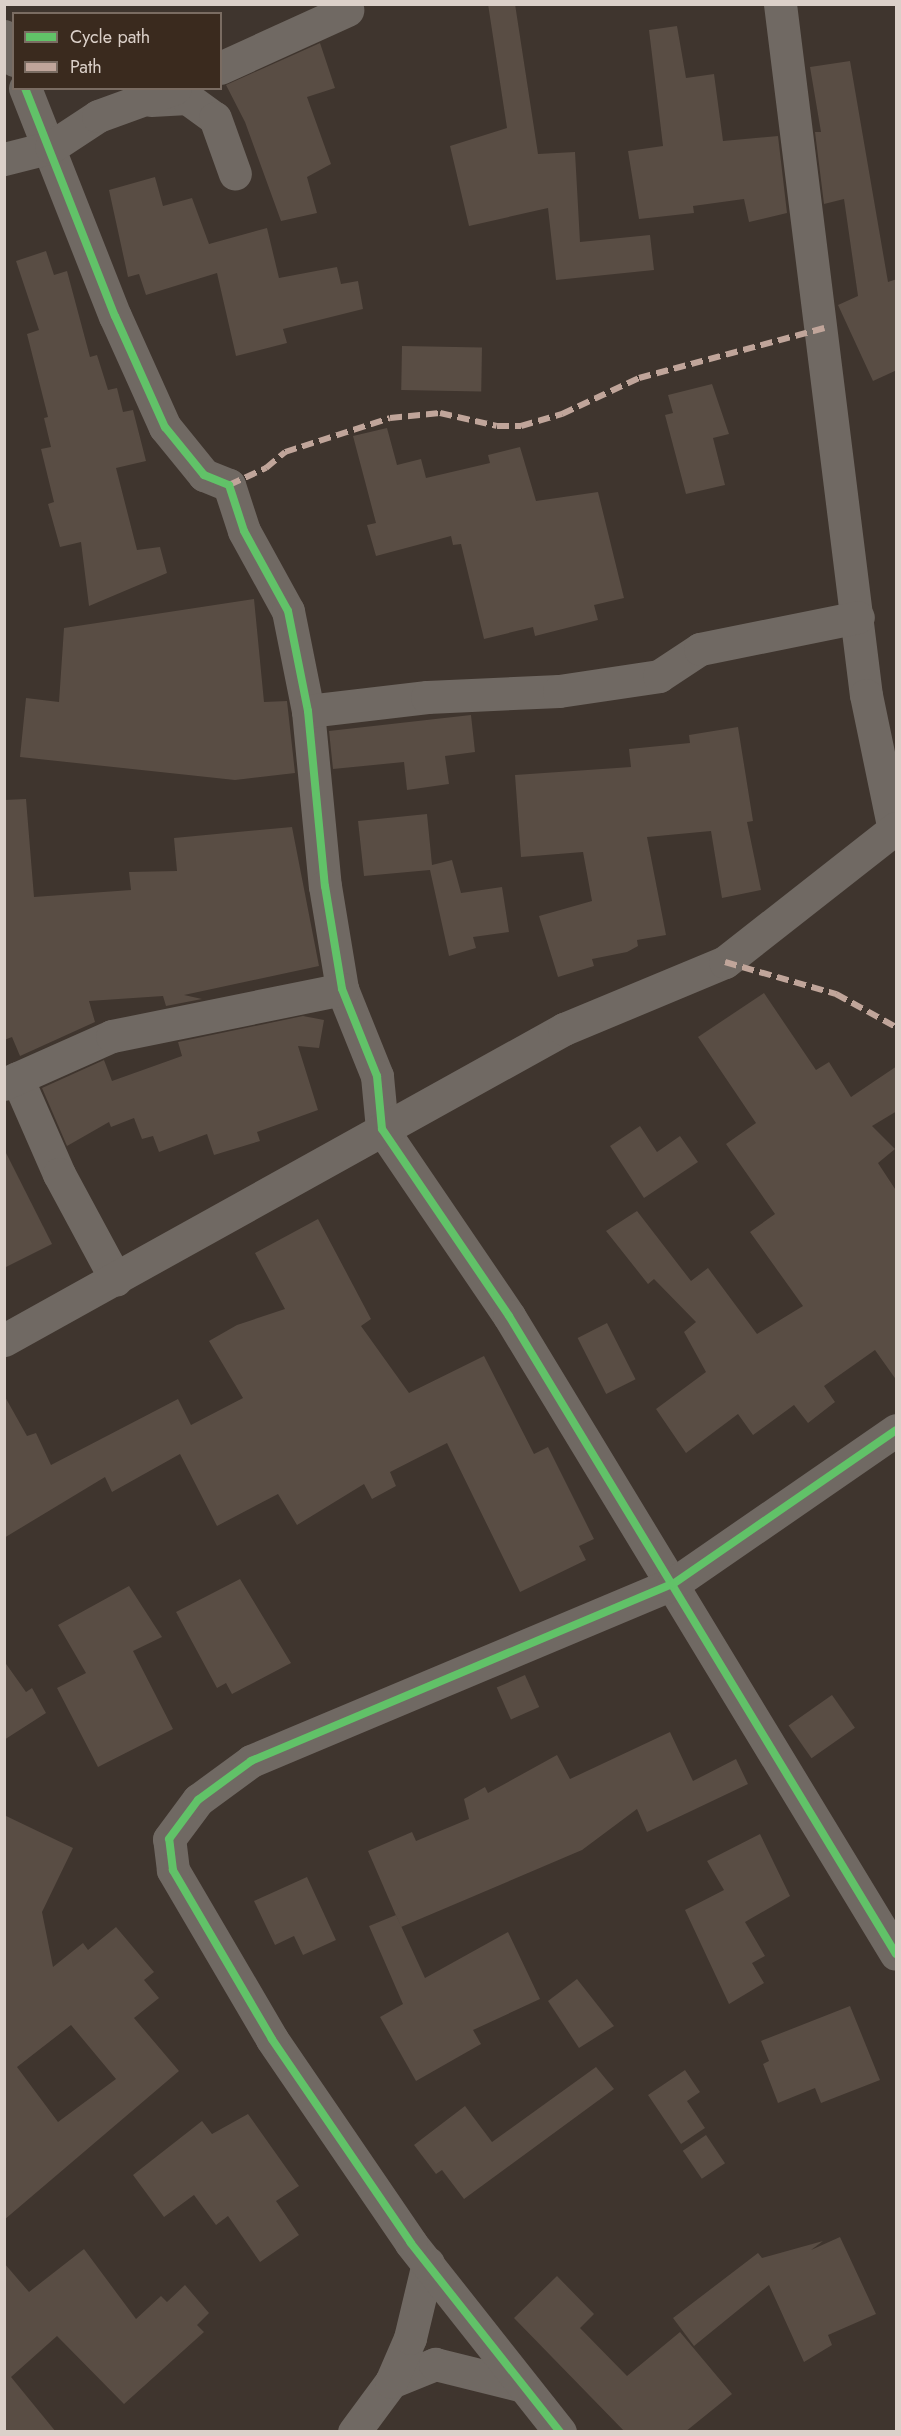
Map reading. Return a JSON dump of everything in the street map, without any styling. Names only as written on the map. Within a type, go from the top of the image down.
[{"type":"street","points":[[4,1340],[116,1280],[564,1029],[725,962],[895,829],[866,696],[858,617],[780,4]]},
{"type":"street","points":[[222,67],[347,10]]},
{"type":"street","points":[[4,36],[12,55]]},
{"type":"street","points":[[27,90],[115,316],[165,427],[204,475],[229,484],[244,531],[288,611],[308,711],[325,886],[342,990],[377,1076],[382,1129],[509,1316],[897,1954]]},
{"type":"street","points":[[4,159],[51,147],[98,116],[162,94],[187,98],[215,118],[235,174]]},
{"type":"street","points":[[308,711],[427,697],[559,691],[659,675],[700,649],[858,617]]},
{"type":"street","points":[[116,1280],[11,1081],[112,1036],[342,990]]},
{"type":"street","points":[[560,2432],[519,2385],[428,2264],[272,2039],[173,1870],[169,1839],[198,1800],[251,1761],[673,1584],[897,1430]]},
{"type":"street","points":[[354,2432],[391,2382],[410,2338],[428,2264]]},
{"type":"street","points":[[391,2382],[435,2364],[519,2385]]},
{"type":"building","points":[[488,4],[515,4],[538,154],[575,152],[580,242],[650,235],[654,270],[556,280],[548,208],[469,226],[450,146],[507,128]]},
{"type":"building","points":[[677,26],[686,78],[714,74],[723,141],[778,136],[787,213],[749,222],[744,199],[693,206],[694,213],[639,219],[628,151],[663,146],[649,30]]},
{"type":"building","points":[[320,43],[335,88],[307,97],[331,164],[307,177],[317,213],[281,221],[245,122],[226,85]]},
{"type":"building","points":[[850,61],[888,282],[897,279],[897,370],[873,381],[838,305],[858,296],[844,199],[824,204],[815,132],[821,132],[810,67]]},
{"type":"building","points":[[155,177],[163,206],[192,198],[209,244],[267,228],[279,278],[337,267],[341,284],[358,281],[363,309],[283,329],[287,343],[236,356],[217,273],[146,295],[139,274],[128,277],[109,190]]},
{"type":"building","points":[[46,251],[54,275],[67,271],[90,357],[97,355],[108,390],[117,388],[123,412],[133,410],[146,461],[116,468],[137,550],[160,547],[167,573],[89,606],[81,542],[60,547],[48,504],[54,502],[41,449],[51,447],[44,418],[48,417],[27,334],[39,330],[16,261]]},
{"type":"building","points":[[402,346],[482,347],[481,391],[401,390]]},
{"type":"building","points":[[712,384],[729,434],[713,438],[725,485],[686,494],[665,415],[673,413],[668,395]]},
{"type":"building","points":[[387,428],[397,465],[421,459],[426,478],[490,463],[488,455],[520,447],[536,501],[598,492],[624,598],[594,605],[598,620],[535,636],[533,627],[484,639],[461,544],[453,545],[451,536],[376,556],[367,525],[376,523],[353,436]]},
{"type":"building","points":[[254,599],[264,702],[287,701],[295,773],[235,780],[20,757],[26,698],[59,702],[64,628]]},
{"type":"building","points":[[471,715],[475,752],[445,756],[449,784],[407,790],[404,762],[333,769],[329,731]]},
{"type":"building","points":[[738,727],[753,821],[747,822],[761,890],[722,898],[711,831],[647,837],[666,935],[637,940],[638,946],[627,952],[592,959],[594,966],[558,977],[539,916],[592,901],[583,852],[521,857],[515,775],[631,767],[629,749],[690,743],[689,735]]},
{"type":"building","points":[[26,799],[34,897],[131,890],[129,872],[177,871],[174,838],[292,827],[319,966],[184,995],[202,999],[166,1006],[163,996],[89,1001],[95,1022],[20,1056],[12,1037],[4,1040],[4,800]]},
{"type":"building","points":[[427,814],[432,865],[452,860],[461,893],[502,887],[509,932],[473,937],[476,948],[449,956],[430,870],[364,876],[358,821]]},
{"type":"building","points":[[764,993],[816,1070],[829,1062],[851,1097],[897,1066],[897,1111],[872,1126],[895,1149],[878,1163],[897,1192],[897,1381],[875,1350],[824,1386],[835,1402],[808,1423],[794,1405],[753,1435],[738,1414],[686,1453],[656,1409],[706,1372],[684,1332],[696,1322],[654,1279],[648,1284],[606,1231],[637,1211],[691,1281],[708,1268],[757,1334],[803,1306],[750,1232],[775,1214],[726,1144],[756,1123],[698,1037]]},
{"type":"building","points":[[303,1016],[324,1020],[319,1048],[298,1046],[318,1110],[257,1132],[260,1141],[214,1155],[207,1134],[159,1152],[153,1136],[142,1139],[134,1118],[111,1127],[109,1122],[67,1146],[42,1088],[104,1060],[112,1081],[182,1056],[178,1042]]},
{"type":"building","points":[[640,1126],[657,1152],[680,1136],[698,1162],[644,1198],[610,1146]]},
{"type":"building","points":[[4,1149],[52,1244],[4,1268]]},
{"type":"building","points":[[318,1219],[371,1319],[361,1326],[409,1393],[484,1356],[534,1454],[548,1447],[594,1539],[579,1546],[586,1560],[520,1592],[447,1443],[390,1472],[396,1486],[372,1499],[364,1484],[297,1525],[278,1494],[217,1526],[180,1454],[112,1492],[105,1477],[4,1538],[4,1395],[27,1436],[36,1433],[51,1465],[178,1399],[191,1425],[243,1398],[209,1341],[237,1325],[285,1309],[255,1253]]},
{"type":"building","points":[[607,1323],[636,1379],[606,1394],[578,1338]]},
{"type":"building","points":[[240,1579],[291,1663],[232,1694],[226,1683],[217,1688],[176,1612]]},
{"type":"building","points":[[129,1586],[162,1637],[133,1651],[173,1729],[98,1767],[57,1688],[86,1673],[58,1625]]},
{"type":"building","points":[[4,1661],[26,1692],[32,1688],[46,1713],[4,1740]]},
{"type":"building","points":[[525,1675],[539,1707],[511,1720],[497,1688]]},
{"type":"building","points":[[832,1695],[855,1728],[812,1758],[789,1725]]},
{"type":"building","points":[[670,1732],[693,1781],[736,1759],[748,1784],[647,1832],[637,1809],[582,1850],[401,1927],[368,1851],[412,1832],[416,1841],[469,1819],[464,1799],[485,1787],[488,1793],[557,1755],[570,1779]]},
{"type":"building","points":[[4,1815],[73,1848],[42,1912],[53,1967],[83,1943],[88,1950],[116,1927],[154,1972],[144,1980],[159,1998],[134,2018],[179,2071],[4,2220]],"holes":[[[71,2025],[116,2079],[58,2122],[17,2067]]]},
{"type":"building","points":[[760,1834],[790,1896],[745,1922],[765,1956],[752,1963],[764,1983],[729,2004],[685,1910],[724,1890],[707,1861]]},
{"type":"building","points":[[307,1877],[336,1940],[303,1955],[294,1936],[275,1945],[254,1901]]},
{"type":"building","points":[[396,1915],[425,1978],[508,1932],[540,1999],[473,2030],[481,2044],[416,2081],[380,2017],[403,2004],[369,1926]]},
{"type":"building","points":[[577,1979],[614,2026],[579,2048],[548,2001]]},
{"type":"building","points":[[850,2006],[880,2080],[821,2103],[815,2088],[778,2103],[763,2064],[769,2061],[761,2041]]},
{"type":"building","points":[[596,2067],[614,2089],[464,2199],[442,2170],[436,2174],[414,2145],[465,2106],[492,2142]]},
{"type":"building","points":[[685,2070],[700,2092],[687,2101],[705,2128],[681,2144],[648,2095]]},
{"type":"building","points":[[248,2114],[299,2186],[276,2201],[299,2235],[260,2262],[228,2216],[216,2225],[194,2195],[164,2217],[133,2175],[202,2121],[212,2134]]},
{"type":"building","points":[[706,2135],[725,2163],[702,2179],[683,2151]]},
{"type":"building","points":[[840,2237],[876,2314],[828,2335],[832,2345],[804,2362],[769,2285],[694,2346],[673,2318],[758,2253],[762,2258],[823,2241],[811,2250]]},
{"type":"building","points":[[84,2249],[136,2319],[161,2296],[167,2302],[185,2285],[209,2313],[197,2325],[204,2332],[124,2404],[57,2336],[11,2377],[56,2432],[4,2432],[4,2263],[29,2292]]},
{"type":"building","points":[[557,2276],[594,2314],[580,2328],[627,2376],[680,2332],[732,2394],[685,2432],[625,2432],[514,2318]]},
{"type":"marked path","points":[[229,485],[266,468],[285,452],[390,418],[440,413],[497,426],[521,426],[562,414],[639,378],[824,328]]},
{"type":"marked path","points":[[725,962],[836,994],[896,1027]]},
{"type":"cycle path","points":[[26,90],[115,316],[165,427],[204,475],[229,485],[244,531],[288,611],[308,711],[325,886],[342,989],[377,1076],[382,1129],[509,1316],[896,1954]]},
{"type":"cycle path","points":[[560,2432],[411,2243],[272,2039],[173,1870],[169,1839],[198,1800],[251,1761],[673,1584],[896,1430]]}]
